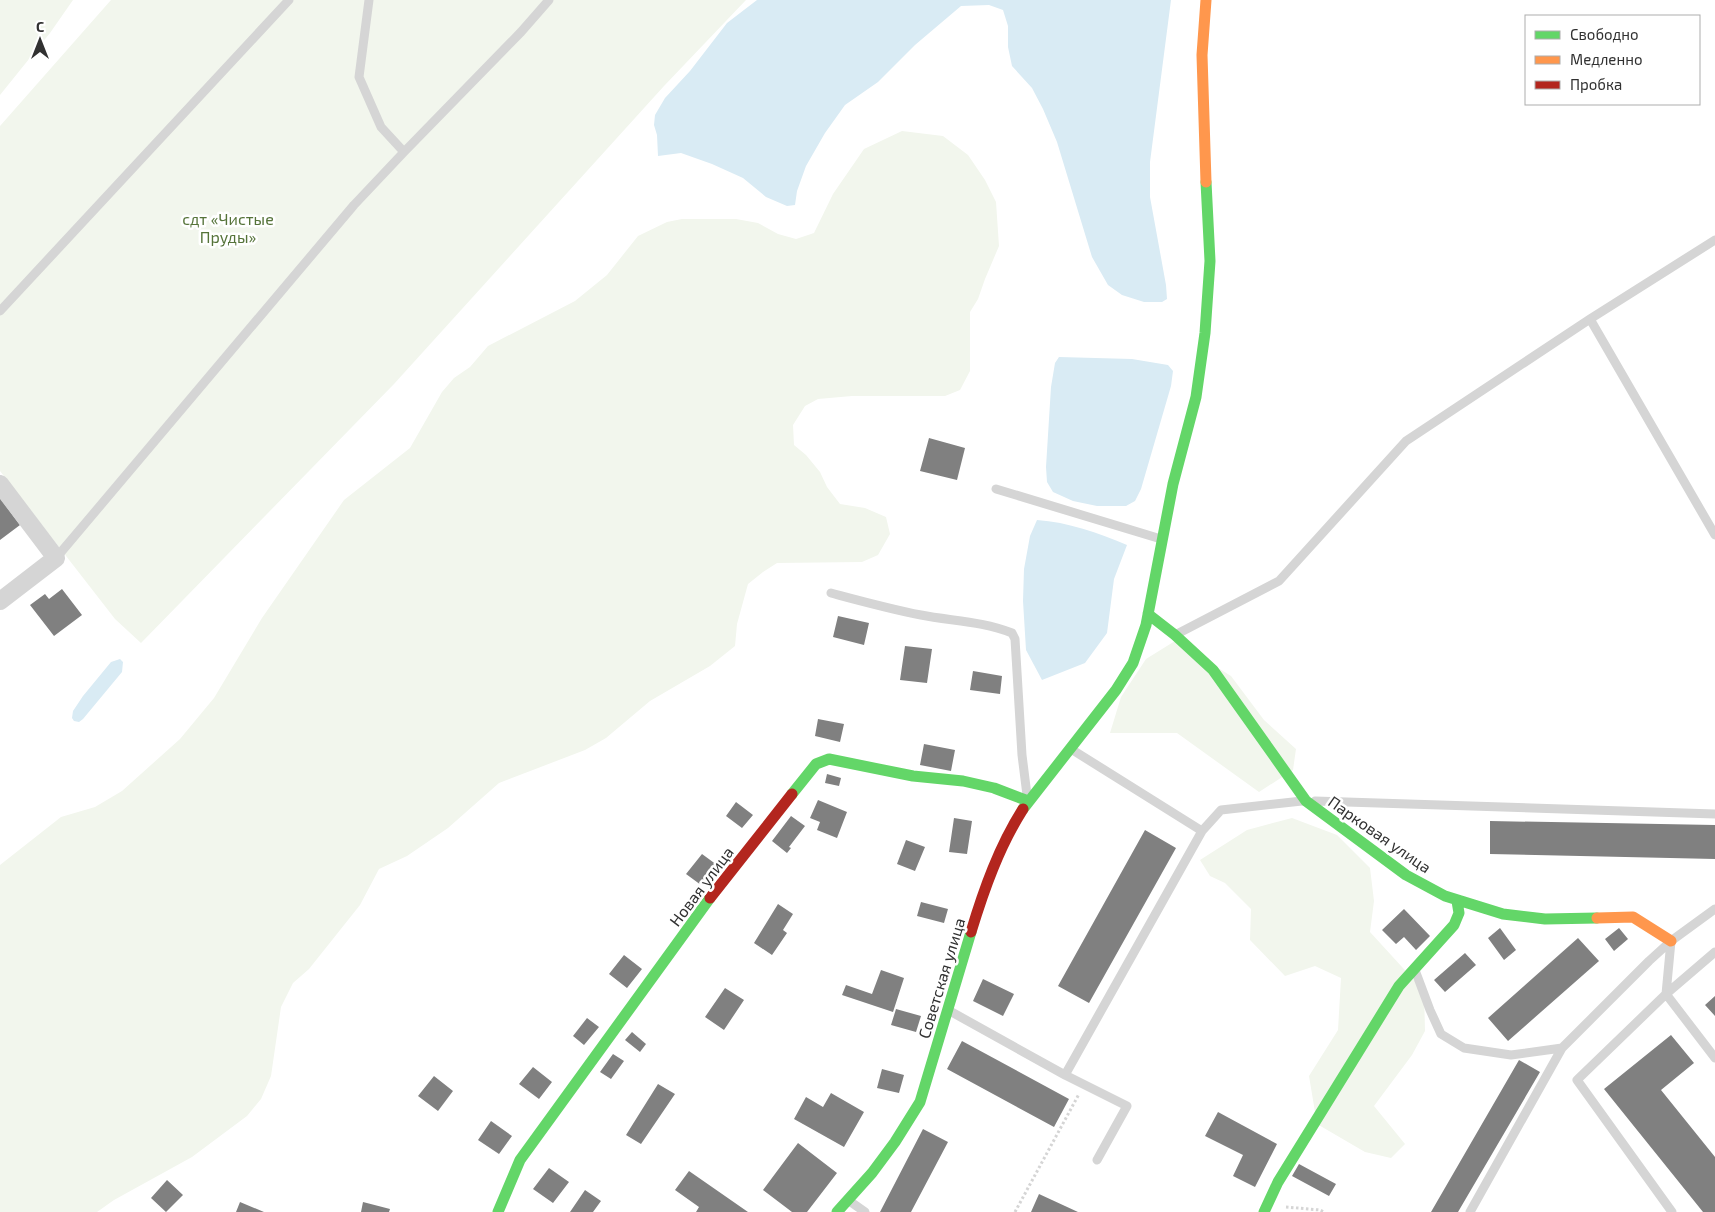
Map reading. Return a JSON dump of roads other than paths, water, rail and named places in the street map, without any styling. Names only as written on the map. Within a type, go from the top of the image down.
[{"type":"street","name":"Советская улица","points":[[837,1212],[872,1173],[895,1142],[920,1102],[980,905],[1008,833],[1028,801],[1116,690],[1133,663],[1146,625],[1173,484],[1196,397],[1205,333],[1210,260],[1202,55],[1206,0]]},
{"type":"street","points":[[0,484],[56,558],[0,601]]},
{"type":"street","name":"Парковая улица","points":[[1148,614],[1213,670],[1306,801],[1406,876],[1457,901],[1503,914],[1545,920],[1633,917],[1671,941]]},
{"type":"street","name":"Новая улица","points":[[498,1212],[520,1160],[709,899],[816,764],[829,759],[913,776],[963,781],[994,788],[1028,801]]},
{"type":"street","points":[[1265,1209],[1278,1182],[1394,994],[1454,925],[1459,913],[1457,901]]},
{"type":"lane","points":[[0,311],[289,0]]},
{"type":"lane","points":[[369,0],[359,77],[381,127],[404,152]]},
{"type":"lane","points":[[56,558],[354,205],[521,32],[549,0]]},
{"type":"lane","points":[[1174,635],[1279,581],[1406,441],[1590,319],[1715,240]]},
{"type":"lane","points":[[1590,319],[1715,534]]},
{"type":"lane","points":[[996,489],[1162,539]]},
{"type":"lane","points":[[831,593],[901,611],[982,624],[1012,633],[1015,639],[1022,755],[1028,801]]},
{"type":"lane","points":[[1069,748],[1202,831]]},
{"type":"lane","points":[[1065,1075],[1202,831],[1221,810],[1306,801],[1715,814]]},
{"type":"lane","points":[[1470,1212],[1562,1048],[1671,941],[1715,909]]},
{"type":"lane","points":[[1671,941],[1666,994],[1715,1058]]},
{"type":"lane","points":[[1672,1212],[1577,1080],[1666,994],[1715,952]]},
{"type":"lane","points":[[1415,968],[1440,1034],[1464,1048],[1511,1055],[1562,1048]]},
{"type":"lane","points":[[948,1010],[1065,1075],[1127,1106],[1097,1160]]},
{"type":"lane","points":[[848,1200],[865,1212]]},
{"type":"park label","name":"сдт «Чистые Пруды»","points":[[228,227]]}]
